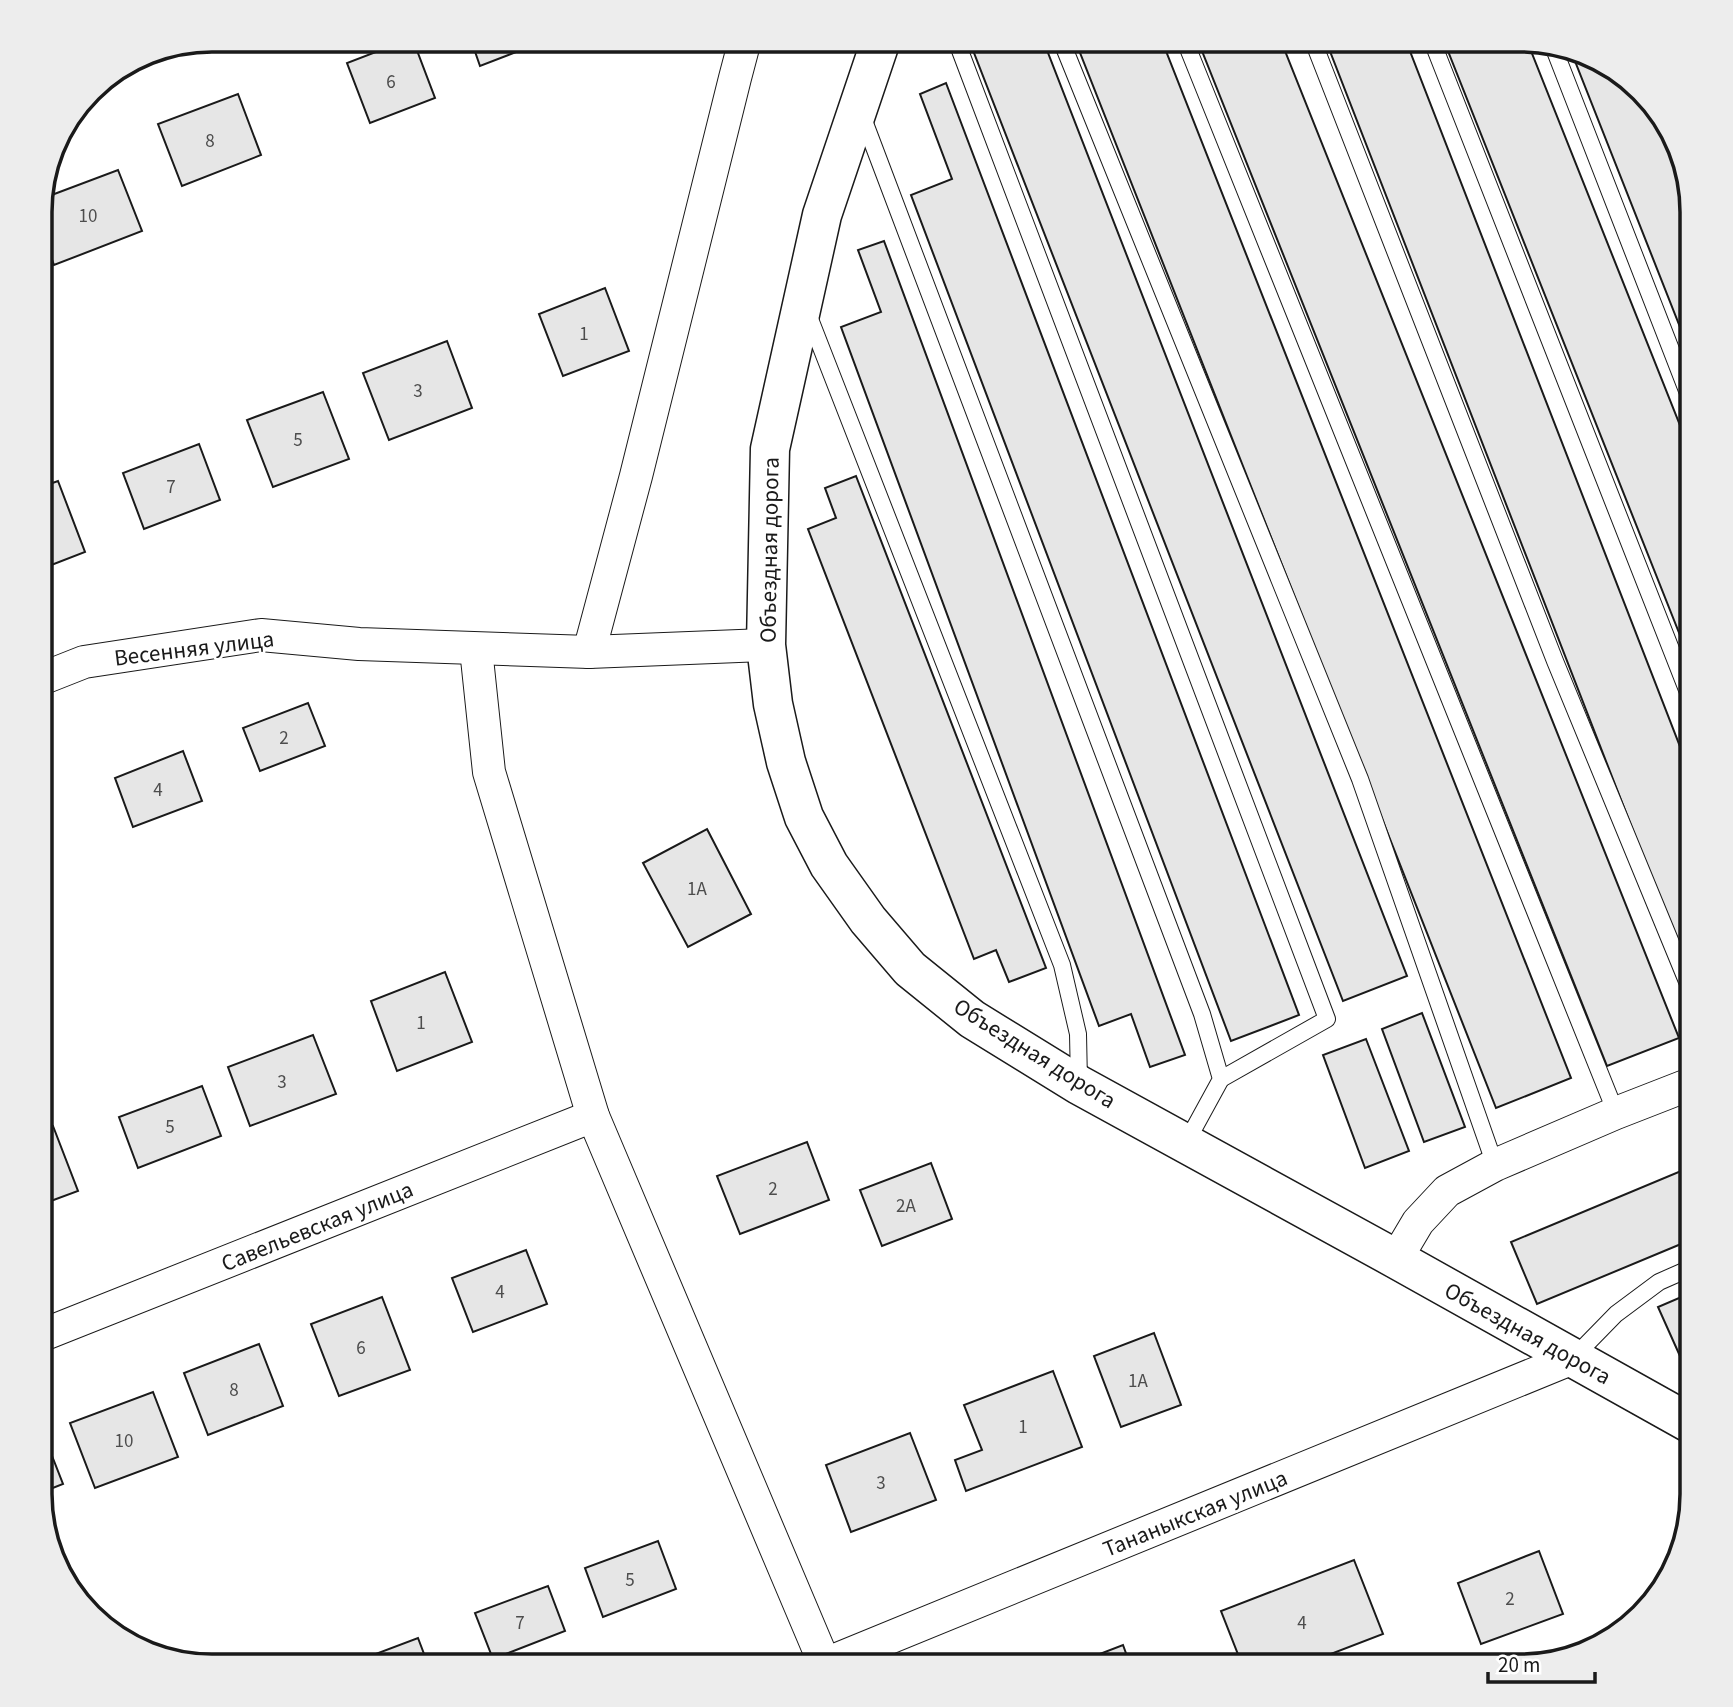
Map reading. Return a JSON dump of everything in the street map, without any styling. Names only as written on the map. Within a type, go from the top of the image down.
[{"type":"main road","name":"Объездная дорога","points":[[877,53],[822,215],[770,449],[766,645],[773,704],[783,751],[804,817],[829,865],[868,920],[910,969],[972,1019],[1079,1084],[1680,1418]]},
{"type":"street","points":[[589,652],[742,53]]},
{"type":"street","name":"Весенняя улица","points":[[53,674],[84,662],[261,635],[359,644],[589,652],[766,645]]},
{"type":"street","points":[[476,649],[489,772],[593,1116],[818,1655]]},
{"type":"street","points":[[1396,1259],[1418,1222],[1447,1191],[1495,1165],[1680,1088]]},
{"type":"street","name":"Савельевская улица","points":[[53,1331],[593,1116]]},
{"type":"street","name":"Тананыкская улица","points":[[850,1655],[1573,1358]]},
{"type":"lane","points":[[961,53],[1327,1019],[1221,1079],[1186,1143]]},
{"type":"lane","points":[[1066,53],[1360,779],[1495,1165]]},
{"type":"lane","points":[[1190,53],[1616,1113]]},
{"type":"lane","points":[[1318,53],[1555,661],[1680,964]]},
{"type":"lane","points":[[1437,53],[1680,672]]},
{"type":"lane","points":[[1557,57],[1680,373]]},
{"type":"lane","points":[[859,109],[1202,1014],[1221,1079]]},
{"type":"lane","points":[[803,300],[1062,965],[1079,1034],[1079,1084]]},
{"type":"lane","points":[[1573,1358],[1616,1314],[1659,1282],[1680,1273]]},
{"type":"building","points":[[373,53],[418,53],[435,98],[370,123],[347,63]]},
{"type":"building","points":[[476,53],[514,53],[480,66]]},
{"type":"building","points":[[974,53],[1048,53],[1407,976],[1343,1001]]},
{"type":"building","points":[[1080,53],[1167,53],[1571,1078],[1496,1108]]},
{"type":"building","points":[[1203,53],[1286,53],[1679,1038],[1607,1066]]},
{"type":"building","points":[[1331,53],[1411,53],[1680,747],[1680,952]]},
{"type":"building","points":[[1449,53],[1532,53],[1680,425],[1680,635]]},
{"type":"building","points":[[1576,63],[1600,74],[1626,92],[1647,115],[1668,151],[1675,171],[1680,202],[1680,327]]},
{"type":"building","points":[[946,83],[1299,1015],[1231,1041],[911,195],[952,179],[920,94]]},
{"type":"building","points":[[238,94],[261,155],[182,186],[158,124]]},
{"type":"building","points":[[118,170],[142,231],[54,265],[54,194]]},
{"type":"building","points":[[884,241],[1185,1055],[1150,1067],[1131,1014],[1099,1026],[841,327],[881,312],[858,250]]},
{"type":"building","points":[[605,288],[629,351],[563,376],[539,314]]},
{"type":"building","points":[[447,341],[472,408],[389,440],[363,373]]},
{"type":"building","points":[[323,392],[349,459],[273,487],[247,420]]},
{"type":"building","points":[[199,444],[220,500],[144,529],[123,473]]},
{"type":"building","points":[[856,476],[1046,968],[1009,982],[996,950],[974,959],[808,529],[836,518],[825,488]]},
{"type":"building","points":[[58,481],[85,552],[53,564],[53,483]]},
{"type":"building","points":[[308,703],[325,746],[260,771],[243,728]]},
{"type":"building","points":[[183,751],[202,801],[133,827],[115,778]]},
{"type":"building","points":[[707,829],[751,914],[688,947],[643,863]]},
{"type":"building","points":[[445,972],[472,1042],[397,1071],[371,1001]]},
{"type":"building","points":[[1422,1013],[1465,1127],[1424,1142],[1382,1029]]},
{"type":"building","points":[[313,1035],[336,1094],[250,1126],[228,1067]]},
{"type":"building","points":[[1366,1039],[1409,1151],[1365,1168],[1323,1055]]},
{"type":"building","points":[[202,1086],[221,1136],[138,1168],[119,1117]]},
{"type":"building","points":[[53,1126],[78,1191],[53,1200]]},
{"type":"building","points":[[807,1142],[829,1200],[740,1234],[717,1176]]},
{"type":"building","points":[[931,1163],[952,1219],[882,1246],[860,1190]]},
{"type":"building","points":[[1680,1171],[1680,1244],[1537,1304],[1511,1242]]},
{"type":"building","points":[[526,1250],[547,1304],[473,1332],[452,1278]]},
{"type":"building","points":[[382,1297],[410,1370],[339,1396],[311,1324]]},
{"type":"building","points":[[1680,1298],[1680,1356],[1658,1307]]},
{"type":"building","points":[[1154,1333],[1181,1405],[1121,1427],[1094,1356]]},
{"type":"building","points":[[259,1344],[283,1406],[208,1435],[184,1373]]},
{"type":"building","points":[[1053,1371],[1082,1447],[966,1491],[955,1460],[982,1450],[964,1405]]},
{"type":"building","points":[[153,1392],[178,1457],[95,1488],[70,1423]]},
{"type":"building","points":[[910,1433],[936,1500],[851,1532],[826,1465]]},
{"type":"building","points":[[53,1458],[63,1484],[53,1488]]},
{"type":"building","points":[[658,1541],[676,1589],[603,1617],[585,1568]]},
{"type":"building","points":[[1539,1551],[1563,1614],[1481,1644],[1458,1583]]},
{"type":"building","points":[[1354,1560],[1383,1634],[1328,1655],[1238,1655],[1221,1611]]},
{"type":"building","points":[[548,1586],[565,1631],[503,1655],[491,1655],[475,1613]]},
{"type":"building","points":[[418,1638],[424,1655],[373,1655]]},
{"type":"building","points":[[1123,1645],[1127,1655],[1097,1655]]}]
